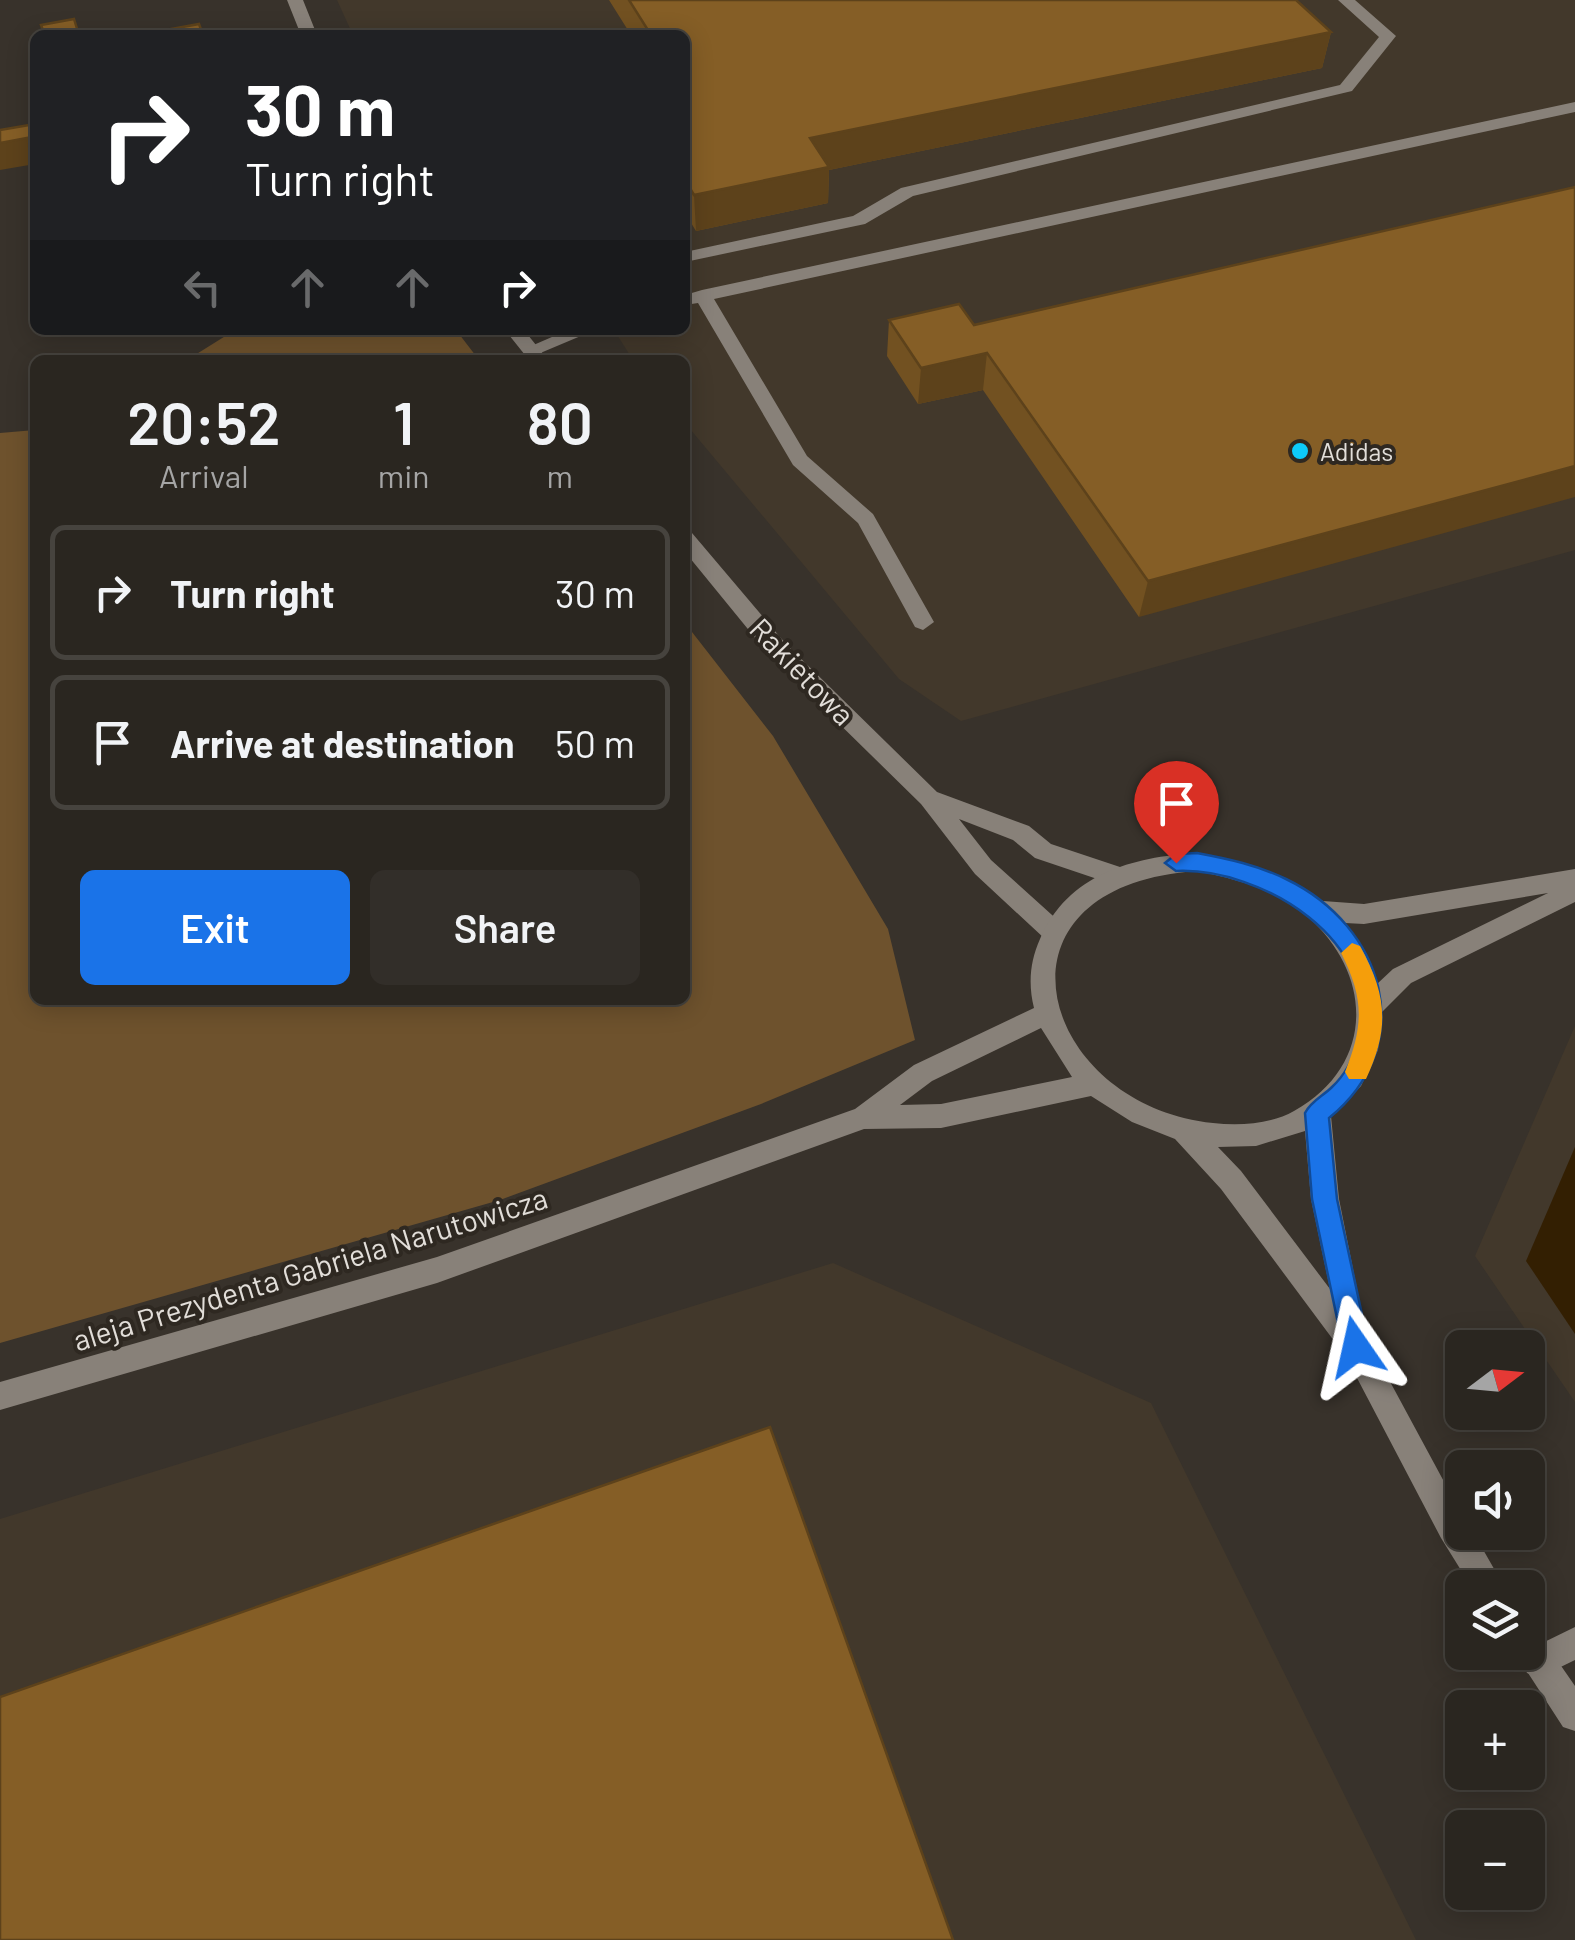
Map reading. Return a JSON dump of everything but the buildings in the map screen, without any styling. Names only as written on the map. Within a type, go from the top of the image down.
[{"type":"street","points":[[294,0],[307,30]]},
{"type":"street","points":[[690,255],[858,220],[907,192],[1346,88],[1388,36],[1346,0]]},
{"type":"street","points":[[923,622],[866,519],[800,460],[694,298],[1575,107]]},
{"type":"street","points":[[518,335],[535,355],[576,335]]},
{"type":"street","name":"Rakietowa","points":[[690,544],[778,650],[928,798],[983,867],[1053,931]]},
{"type":"street","name":"Rakietowa","points":[[928,798],[1021,833],[1043,851],[1115,875]]},
{"type":"street","points":[[1197,862],[1241,869],[1282,886],[1318,911],[1345,939],[1362,971],[1372,1005],[1371,1037],[1361,1066],[1343,1092],[1317,1113],[1288,1127],[1254,1135],[1219,1136],[1184,1130],[1140,1115],[1095,1084],[1071,1060],[1052,1028],[1043,994],[1043,961],[1053,931],[1078,898],[1115,875],[1154,864],[1197,862]]},
{"type":"street","points":[[1318,911],[1364,914],[1575,879]]},
{"type":"street","points":[[1372,1005],[1402,976],[1575,891]]},
{"type":"street","name":"aleja Prezydenta Gabriela Narutowicza","points":[[0,1396],[437,1270],[864,1116],[922,1072],[1048,1013]]},
{"type":"street","name":"aleja Prezydenta Gabriela Narutowicza","points":[[864,1116],[941,1116],[1095,1084]]},
{"type":"street","points":[[1317,1113],[1325,1199],[1356,1347]]},
{"type":"street","points":[[1184,1130],[1231,1180],[1356,1347],[1479,1570]]},
{"type":"street","points":[[1545,1651],[1575,1643]]},
{"type":"street","points":[[1544,1670],[1575,1715]]},
{"type":"shaded area","points":[[337,0],[1575,0],[1575,550],[961,721],[899,679],[690,429],[690,355],[630,355],[617,335],[690,335],[690,30],[351,30]]},
{"type":"shaded area","points":[[227,335],[460,335],[475,355],[195,355]]},
{"type":"shaded area","points":[[30,430],[30,1005],[690,1005],[690,629],[773,736],[888,929],[915,1040],[761,1104],[500,1200],[0,1343],[0,433]]},
{"type":"shaded area","points":[[1575,1026],[1575,1402],[1545,1358],[1545,1330],[1526,1330],[1475,1256]]},
{"type":"shaded area","points":[[1575,1147],[1575,1334],[1526,1261]]},
{"type":"shaded area","points":[[833,1263],[1151,1403],[1416,1940],[0,1940],[0,1519]]},
{"type":"slow traffic","points":[[1352,953],[1372,1005],[1371,1037],[1357,1072]]},
{"type":"place","name":"Adidas","points":[[1300,451]]},
{"type":"route","points":[[1176,863],[1241,869],[1282,886],[1318,911],[1345,939],[1362,971],[1372,1005],[1371,1037],[1361,1066],[1343,1092],[1317,1113],[1325,1199],[1356,1347]]}]
